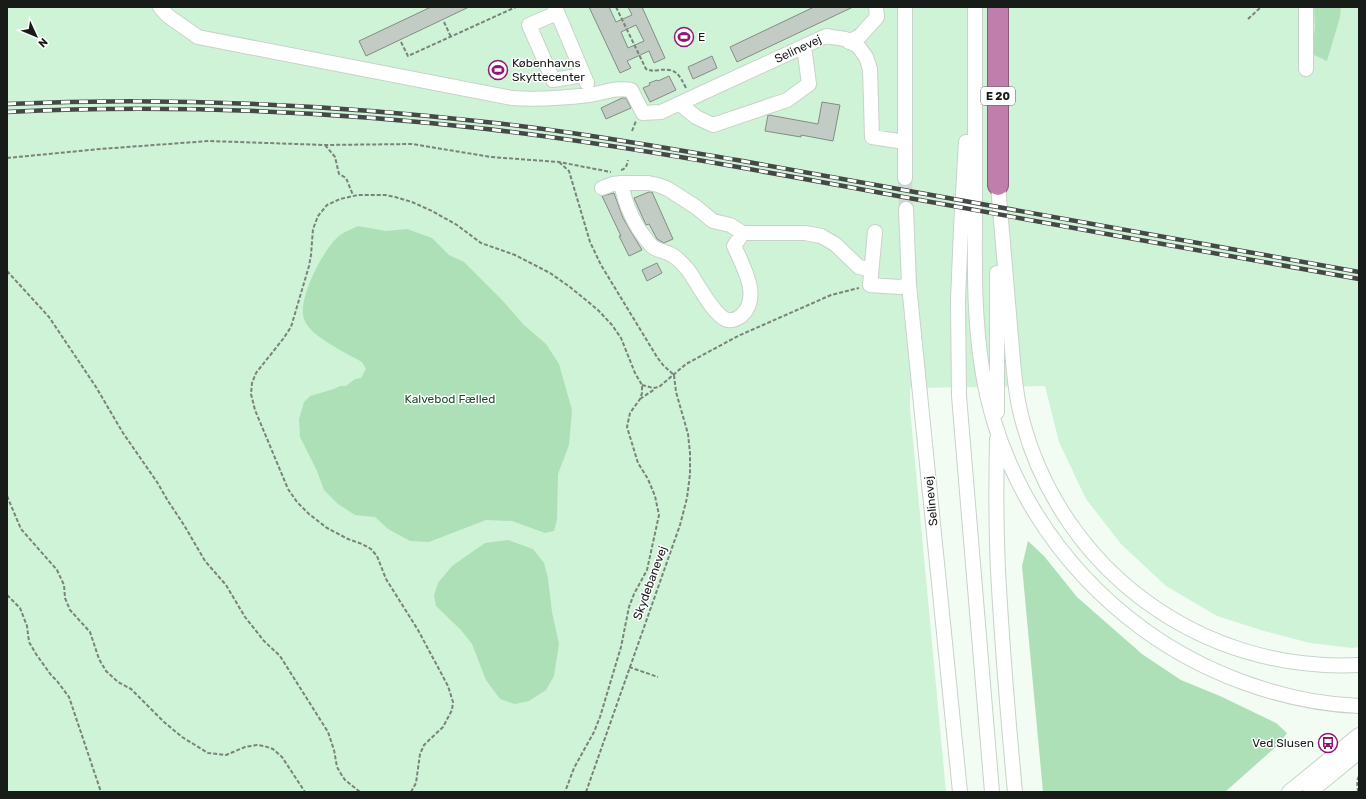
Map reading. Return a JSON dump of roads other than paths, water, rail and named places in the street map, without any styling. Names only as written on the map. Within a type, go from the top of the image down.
[{"type":"highway","name":"E 20","points":[[998,7],[998,185]]},
{"type":"street","points":[[160,7],[168,16],[198,37],[512,98],[534,100],[592,94],[556,10],[529,25],[553,80],[583,75]]},
{"type":"street","points":[[849,42],[861,34],[877,17],[876,7]]},
{"type":"street","points":[[905,7],[905,178]]},
{"type":"street","points":[[1306,7],[1306,68]]},
{"type":"street","points":[[976,9],[975,252],[977,325],[986,391],[997,430],[1009,463],[1020,486],[1048,534],[1082,576],[1122,613],[1156,639],[1199,664],[1247,684],[1290,696],[1342,705],[1359,706]]},
{"type":"street","points":[[976,9],[961,228],[958,348],[959,396],[992,792]]},
{"type":"street","name":"Selinevej","points":[[592,94],[620,88],[631,90],[643,113],[661,112],[826,36],[845,39],[858,46],[866,57],[870,69],[872,137],[905,142]]},
{"type":"street","points":[[686,101],[696,117],[713,125],[788,100],[809,84],[804,46]]},
{"type":"street","points":[[602,188],[621,183],[658,185],[668,189],[696,207],[713,221],[730,225],[743,233],[805,233],[821,236],[835,244],[858,267],[870,269]]},
{"type":"street","points":[[621,183],[625,200],[639,230],[649,243],[657,250],[669,254],[680,261],[708,302],[719,315],[726,320],[738,318],[744,313],[750,302],[748,277],[734,246],[743,233]]},
{"type":"street","points":[[998,185],[996,507],[1002,636],[1015,792]]},
{"type":"street","points":[[998,185],[1015,381],[1022,418],[1036,462],[1058,505],[1086,546],[1118,580],[1156,609],[1207,638],[1239,650],[1284,661],[1332,666],[1359,665]]},
{"type":"street","name":"Selinevej","points":[[906,209],[909,285],[960,792]]},
{"type":"street","points":[[875,232],[870,269],[870,285],[899,287],[909,285]]},
{"type":"street","points":[[1289,792],[1359,735]]},
{"type":"street","points":[[1310,792],[1359,752]]},
{"type":"tunnel","points":[[905,178],[906,209]]},
{"type":"railway","points":[[7,104],[127,101],[247,104],[367,111],[517,126],[612,139],[737,160],[1359,272]]},
{"type":"railway","points":[[7,112],[127,109],[247,111],[367,118],[487,129],[704,161],[1359,279]]},
{"type":"place","name":"E","points":[[684,37]]},
{"type":"place","name":"Københavns Skyttecenter","points":[[498,70]]},
{"type":"place","name":"Ved Slusen","points":[[1328,743]]},
{"type":"park label","name":"Kalvebod Fælled","points":[[450,399]]}]
